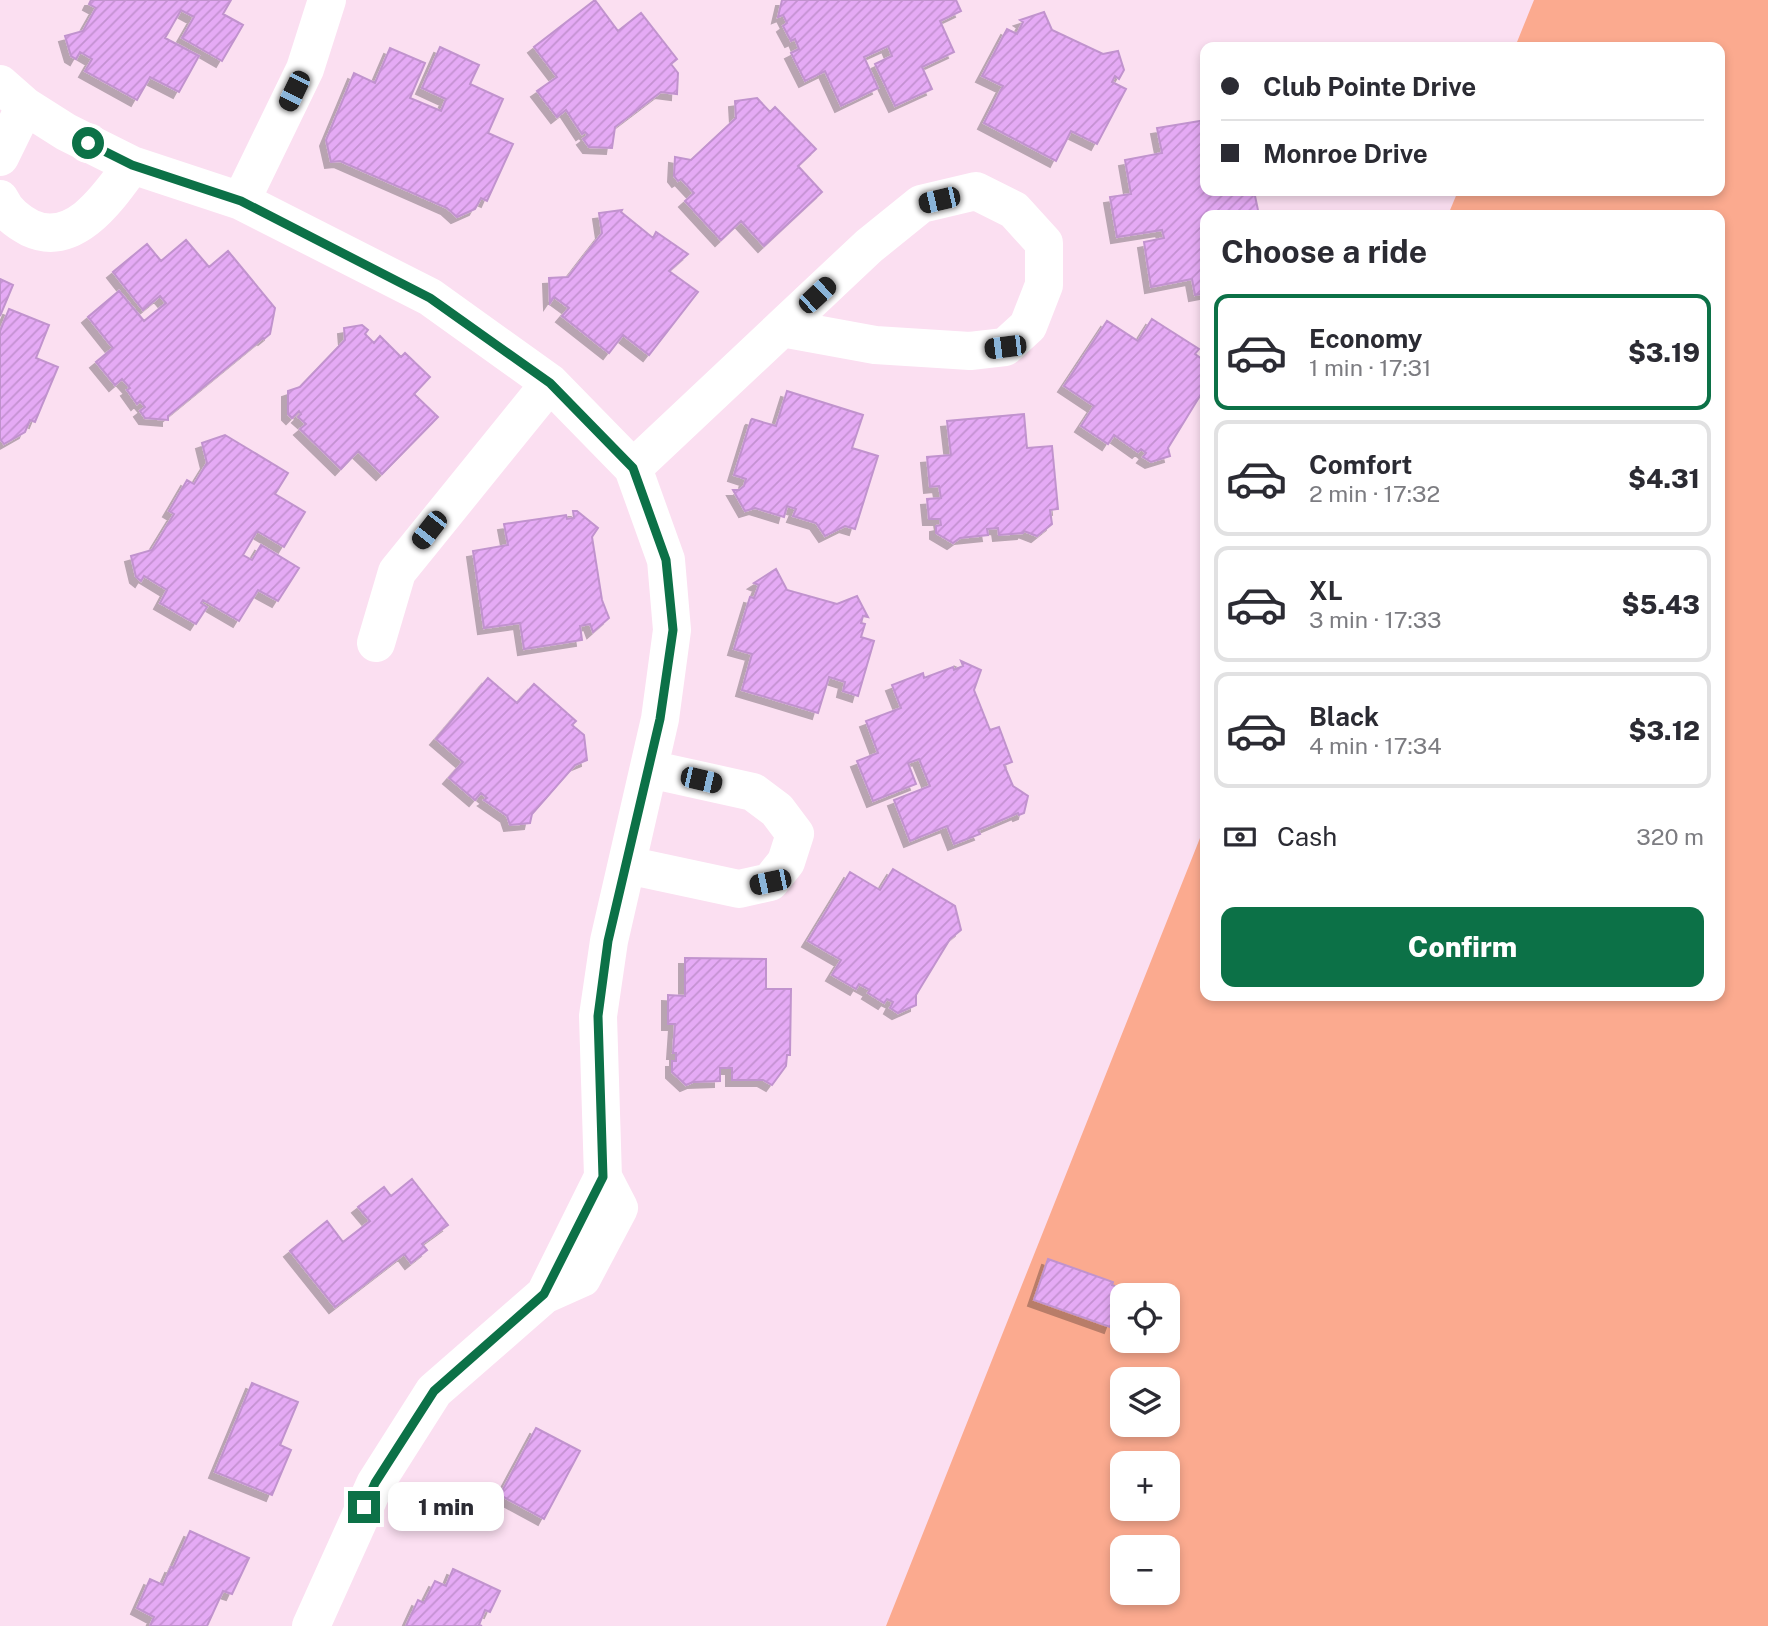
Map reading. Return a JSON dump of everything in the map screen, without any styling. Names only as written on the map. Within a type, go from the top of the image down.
[{"type":"street","points":[[241,201],[305,69],[327,0]]},
{"type":"street","points":[[0,157],[13,95],[66,132],[132,165],[241,201],[430,298],[550,383],[633,468],[666,560],[673,630],[660,719],[608,941],[598,1016],[603,1177],[544,1294],[434,1391],[375,1483],[311,1626]]},
{"type":"street","points":[[0,199],[16,221],[37,231],[61,231],[87,219],[132,165]]},
{"type":"street","points":[[633,468],[869,246],[921,204],[976,191],[1014,210],[1044,243],[1044,285],[1028,326],[1005,347],[970,351],[875,345],[782,328]]},
{"type":"street","points":[[376,643],[397,572],[550,383]]},
{"type":"street","points":[[627,865],[739,889],[770,882],[786,862],[794,834],[777,810],[753,792],[649,769]]},
{"type":"shaded area","points":[[1534,0],[1768,0],[1768,1626],[886,1626],[1200,838],[1200,1001],[1725,1001],[1725,210],[1450,210],[1456,196],[1725,196],[1725,42],[1517,42]]},
{"type":"building","points":[[91,0],[231,0],[223,14],[243,25],[222,61],[182,38],[194,17],[181,10],[165,38],[199,56],[179,92],[150,77],[137,100],[85,71],[92,59],[80,52],[76,59],[71,56],[65,36],[83,31],[96,8],[89,4]]},
{"type":"building","points":[[595,0],[618,31],[641,13],[677,59],[671,64],[678,73],[677,94],[661,92],[615,127],[612,148],[589,147],[583,139],[588,135],[585,132],[582,134],[566,110],[557,117],[537,91],[557,77],[534,47]]},
{"type":"building","points":[[782,0],[956,0],[961,11],[940,21],[954,52],[922,67],[932,89],[895,106],[875,64],[892,56],[888,46],[864,57],[878,88],[841,106],[825,71],[805,81],[791,53],[799,49],[795,39],[791,41],[783,26],[787,23],[783,15],[778,17]]},
{"type":"building","points":[[1044,12],[1052,30],[1103,54],[1118,51],[1124,70],[1119,79],[1115,76],[1112,82],[1126,89],[1097,144],[1071,131],[1056,161],[984,123],[1003,86],[982,76],[1007,29],[1017,34],[1023,22],[1020,20]]},
{"type":"building","points":[[440,47],[479,65],[470,84],[503,99],[488,133],[513,144],[487,201],[481,198],[475,209],[457,217],[447,208],[340,161],[331,162],[326,140],[354,73],[375,83],[390,48],[425,63],[410,98],[441,111],[446,99],[422,88]]},
{"type":"building","points":[[757,98],[770,112],[775,107],[816,149],[798,166],[822,192],[764,246],[741,221],[721,240],[685,201],[694,193],[681,179],[678,181],[674,176],[675,157],[691,160],[736,118],[735,101]]},
{"type":"building","points":[[1200,121],[1200,196],[1255,196],[1258,210],[1200,210],[1200,294],[1195,295],[1192,279],[1151,287],[1144,242],[1164,238],[1162,230],[1117,237],[1110,197],[1131,194],[1125,160],[1162,153],[1157,128]]},
{"type":"building","points":[[622,210],[621,212],[653,238],[656,232],[688,254],[669,271],[698,292],[649,355],[623,335],[609,353],[562,316],[569,308],[554,297],[550,303],[549,278],[568,277],[602,233],[599,213]]},
{"type":"building","points":[[186,240],[209,267],[228,251],[275,308],[270,334],[168,416],[168,420],[145,418],[140,411],[145,407],[140,401],[137,404],[127,390],[130,388],[122,379],[115,385],[96,362],[113,348],[88,317],[119,291],[144,321],[166,303],[160,296],[143,310],[113,272],[147,244],[161,261]]},
{"type":"building","points":[[0,279],[13,285],[0,316]]},
{"type":"building","points":[[9,309],[49,325],[36,358],[58,367],[35,422],[30,420],[25,432],[4,444],[0,439],[0,331]]},
{"type":"building","points":[[1152,319],[1199,349],[1195,354],[1200,358],[1200,396],[1168,448],[1170,456],[1151,462],[1143,457],[1146,453],[1141,449],[1138,452],[1114,435],[1108,444],[1081,426],[1094,406],[1064,386],[1107,321],[1138,341]]},
{"type":"building","points":[[362,325],[368,330],[365,334],[374,343],[380,336],[401,357],[405,353],[430,377],[414,394],[438,417],[382,474],[358,451],[341,469],[300,429],[306,424],[298,417],[301,414],[299,411],[292,418],[288,414],[288,391],[300,387],[345,340],[344,328]]},
{"type":"building","points":[[787,391],[863,415],[852,448],[878,456],[855,529],[845,526],[825,536],[816,523],[793,516],[796,509],[787,506],[784,517],[755,508],[745,511],[733,490],[744,486],[746,479],[734,475],[751,420],[776,426]]},
{"type":"building","points":[[1024,414],[1027,448],[1052,446],[1058,509],[1050,510],[1052,524],[1037,536],[1024,531],[999,535],[998,528],[987,529],[988,535],[960,538],[953,543],[936,533],[936,526],[941,525],[940,519],[929,519],[927,499],[941,498],[939,486],[930,487],[927,457],[951,455],[947,421]]},
{"type":"building","points":[[225,435],[288,473],[275,494],[305,512],[284,547],[257,531],[243,555],[252,560],[261,545],[299,568],[278,601],[258,590],[239,621],[203,600],[201,603],[207,607],[196,624],[160,603],[167,590],[144,576],[141,581],[136,577],[131,556],[152,550],[174,514],[169,511],[187,480],[194,484],[207,463],[202,443]]},
{"type":"building","points":[[573,511],[577,511],[598,528],[592,537],[602,600],[609,618],[593,632],[590,624],[580,626],[582,640],[524,649],[520,623],[484,628],[473,551],[508,545],[504,524],[566,515],[567,519],[574,518]]},
{"type":"building","points":[[776,569],[787,590],[837,604],[857,596],[868,617],[863,616],[861,623],[865,624],[861,637],[874,641],[858,696],[843,691],[845,682],[829,677],[818,713],[742,690],[752,654],[734,649],[750,597],[754,598],[759,585],[754,583]]},
{"type":"building","points":[[961,661],[981,670],[974,690],[990,730],[999,727],[1012,762],[1004,765],[1013,786],[1028,796],[1024,813],[978,830],[980,834],[954,844],[947,826],[910,841],[894,800],[930,786],[919,759],[908,763],[916,784],[873,801],[857,761],[878,753],[866,721],[901,708],[892,685],[923,673],[924,678],[953,667],[954,670],[963,666]]},
{"type":"building","points":[[488,678],[517,703],[534,684],[576,721],[572,725],[584,735],[587,760],[575,765],[532,814],[530,823],[510,825],[507,816],[484,800],[487,798],[481,793],[475,800],[449,778],[463,762],[436,739]]},
{"type":"building","points":[[893,869],[955,906],[961,930],[950,939],[916,995],[916,1005],[898,1013],[890,1008],[893,1002],[887,999],[884,1003],[859,984],[856,989],[832,975],[841,960],[808,941],[850,872],[880,890]]},
{"type":"building","points":[[685,958],[766,959],[766,989],[791,989],[790,1055],[787,1055],[786,1066],[772,1085],[763,1080],[732,1080],[732,1068],[720,1068],[720,1081],[693,1082],[686,1085],[672,1072],[672,1061],[676,1061],[676,1053],[673,1053],[675,1024],[668,1024],[668,995],[685,996]]},
{"type":"building","points":[[412,1179],[448,1225],[422,1244],[427,1250],[411,1263],[404,1254],[335,1307],[290,1251],[327,1221],[343,1242],[370,1221],[358,1207],[384,1187],[391,1196]]},
{"type":"building","points":[[1048,1259],[1113,1282],[1110,1283],[1110,1327],[1034,1300]]},
{"type":"building","points":[[252,1383],[298,1402],[280,1445],[291,1450],[272,1495],[215,1472]]},
{"type":"building","points":[[536,1428],[580,1451],[544,1519],[500,1495]]},
{"type":"building","points":[[190,1531],[249,1558],[232,1594],[223,1591],[207,1626],[150,1626],[154,1617],[137,1608],[150,1579],[163,1585]]},
{"type":"building","points":[[453,1569],[500,1591],[490,1612],[485,1610],[479,1625],[482,1626],[406,1626],[418,1600],[424,1603],[435,1581],[446,1586]]},
{"type":"route","points":[[88,143],[132,165],[241,201],[430,298],[550,383],[633,468],[666,560],[673,630],[660,719],[608,941],[598,1016],[603,1177],[544,1294],[434,1391],[375,1483],[364,1507]]}]
